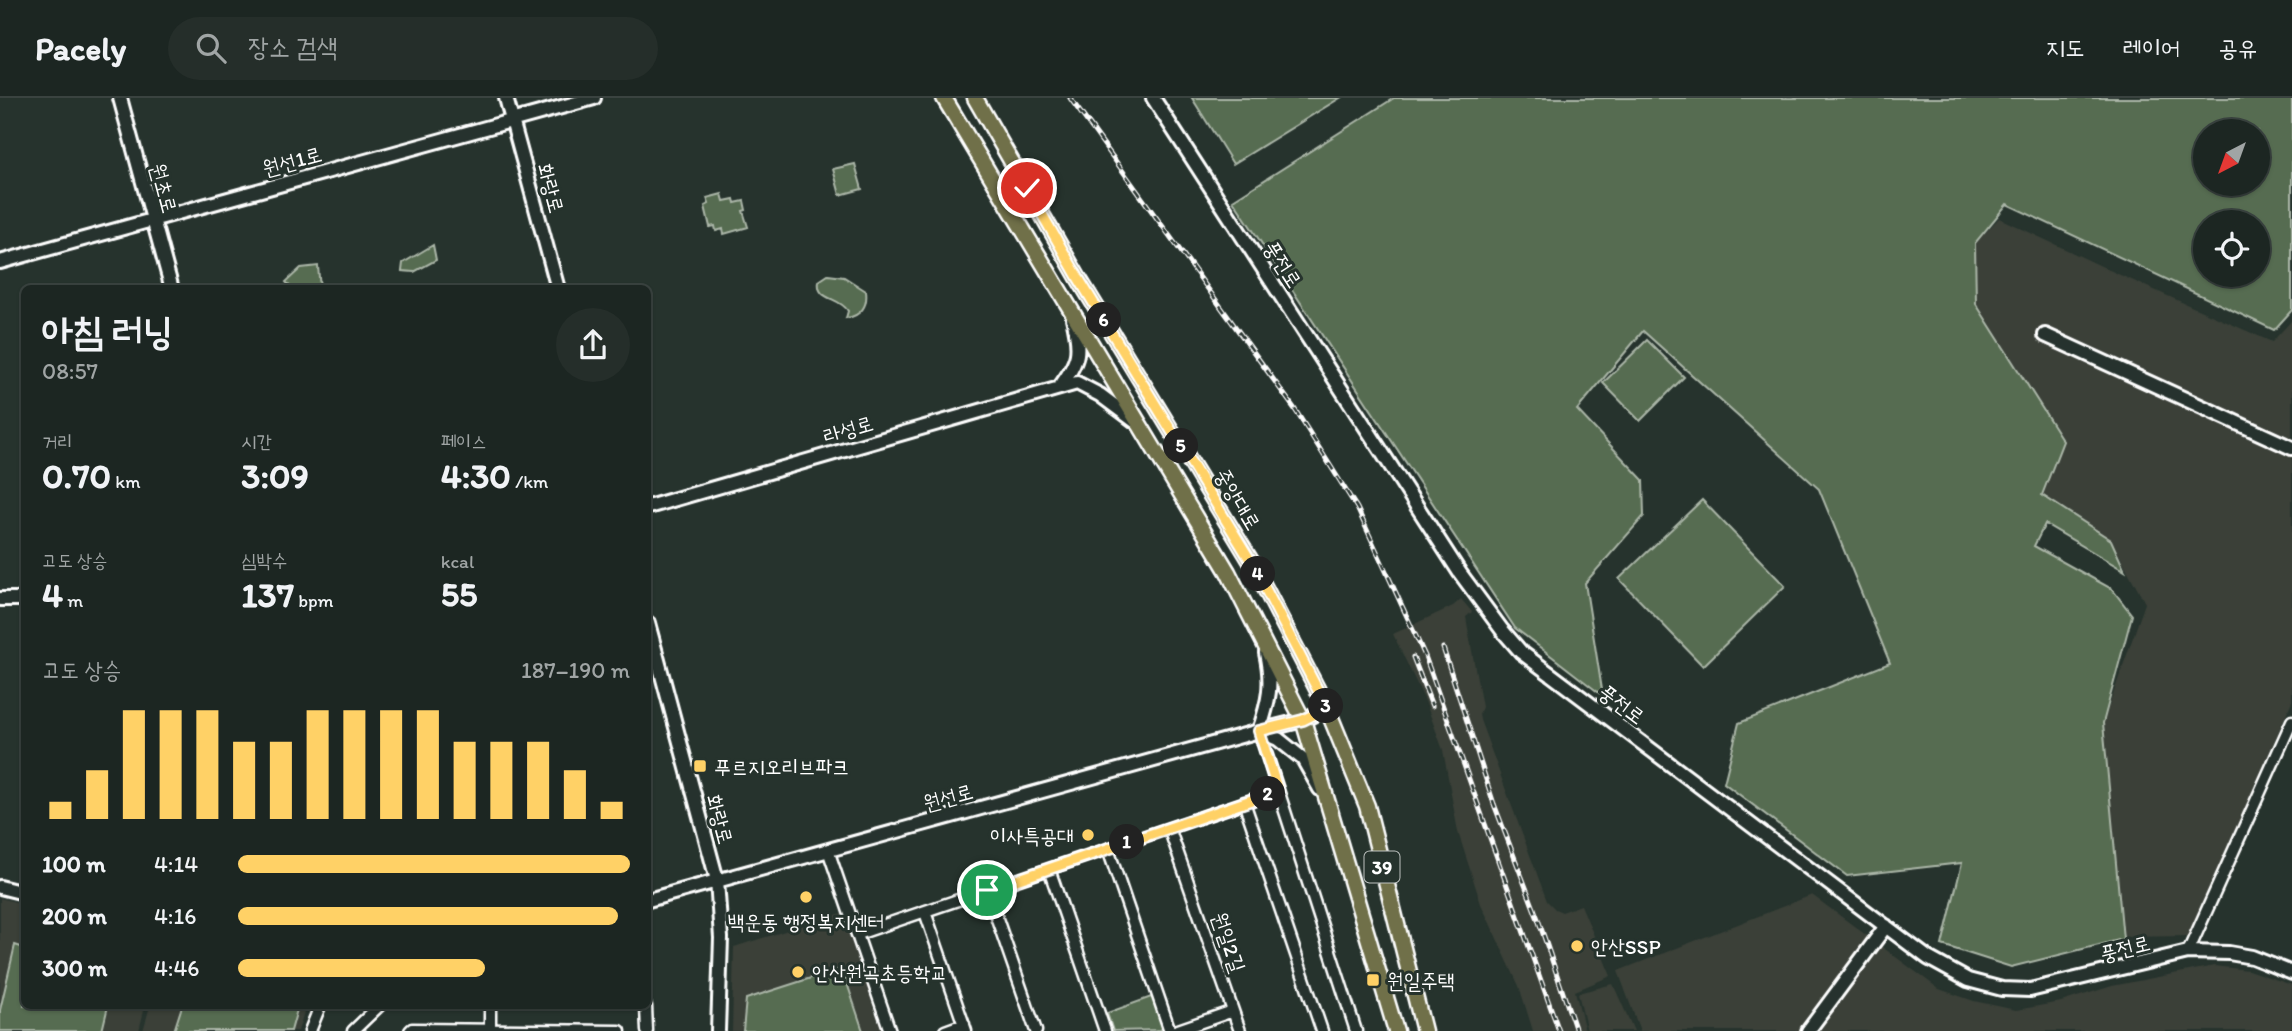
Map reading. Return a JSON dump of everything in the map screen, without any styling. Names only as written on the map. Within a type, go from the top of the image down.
[{"type":"main road","name":"39","points":[[944,98],[1228,572],[1303,720],[1396,1031]]},
{"type":"main road","name":"중앙대로","points":[[975,98],[1079,279],[1252,563],[1327,708],[1367,806],[1424,1031]]},
{"type":"street","name":"원초로","points":[[120,98],[171,285]]},
{"type":"street","name":"화랑로","points":[[506,98],[557,285]]},
{"type":"street","name":"원선1로","points":[[0,262],[594,98]]},
{"type":"street","name":"풍전로","points":[[1153,98],[1460,573],[1515,645],[1542,667],[1927,958],[1968,980],[2002,989],[2030,990],[2188,952],[2229,953],[2252,957],[2292,973]]},
{"type":"street","points":[[1059,388],[1075,367],[1079,343],[1072,313]]},
{"type":"street","points":[[2045,335],[2292,448]]},
{"type":"street","points":[[1059,388],[1077,383],[1100,395],[1136,422]]},
{"type":"street","name":"라성로","points":[[651,506],[1059,388]]},
{"type":"street","points":[[0,598],[21,599]]},
{"type":"street","name":"화랑로","points":[[651,634],[717,880],[721,938],[718,1031]]},
{"type":"street","points":[[1264,642],[1271,676],[1269,702],[1259,731],[1356,1031]]},
{"type":"street","name":"원선로","points":[[651,899],[1303,720],[1327,708]]},
{"type":"street","points":[[2188,952],[2292,721]]},
{"type":"street","points":[[1259,731],[1278,739],[1303,760],[1328,800]]},
{"type":"street","points":[[858,934],[1278,791]]},
{"type":"street","points":[[1244,802],[1322,1031]]},
{"type":"street","name":"원일2길","points":[[1169,828],[1240,1031]]},
{"type":"street","points":[[1108,849],[1170,1031]]},
{"type":"street","points":[[828,850],[890,1031]]},
{"type":"street","points":[[1049,869],[1105,1031]]},
{"type":"street","points":[[0,887],[21,892]]},
{"type":"street","points":[[987,890],[1036,1031]]},
{"type":"street","points":[[925,912],[965,1027],[945,1031]]},
{"type":"street","points":[[1808,1031],[1886,926]]},
{"type":"street","points":[[310,1031],[319,1009]]},
{"type":"street","points":[[353,1031],[376,1009]]},
{"type":"street","points":[[490,1009],[490,1030]]},
{"type":"street","points":[[646,1009],[647,1031]]},
{"type":"street","points":[[1175,1031],[1233,1011]]},
{"type":"street","points":[[410,1031],[620,1031]]},
{"type":"shaded area","points":[[1999,218],[2272,342],[2292,320],[2292,701],[2189,936],[2122,937],[2103,723],[2145,603],[2111,540],[2041,495],[2062,441],[1976,304],[1973,269],[1975,243]]},
{"type":"shaded area","points":[[1461,599],[1472,612],[1466,617],[1482,707],[1480,720],[1547,901],[1562,912],[1581,905],[1611,976],[1575,991],[1585,1031],[1533,1031],[1519,986],[1481,904],[1458,832],[1443,750],[1425,701],[1393,634],[1453,606]]},
{"type":"shaded area","points":[[1812,895],[1939,989],[1974,1001],[2016,1010],[2061,1002],[2112,986],[2214,966],[2248,970],[2292,985],[2292,1031],[1640,1031],[1618,971]]},
{"type":"shaded area","points":[[0,898],[21,903],[21,1009],[144,1009],[139,1031],[0,1031]]},
{"type":"shaded area","name":"안산원곡초등학교","points":[[842,913],[882,1031],[732,1031],[734,947]]},
{"type":"shaded area","points":[[1613,984],[1634,1031],[1587,1031],[1578,993]]},
{"type":"shaded area","points":[[149,1009],[305,1009],[298,1031],[143,1031]]},
{"type":"green space","points":[[1192,98],[1340,98],[1233,164]]},
{"type":"green space","points":[[1394,98],[2292,98],[2292,310],[2274,330],[2007,204],[1975,243],[1976,304],[2063,441],[2042,495],[2111,540],[2125,571],[2045,524],[2034,546],[2112,589],[2132,615],[2103,723],[2123,939],[2011,967],[1942,945],[1962,863],[1847,876],[1724,783],[1739,723],[1890,663],[1819,489],[1643,331],[1577,410],[1643,480],[1644,516],[1585,583],[1603,696],[1515,628],[1233,200]]},
{"type":"green space","points":[[855,164],[862,189],[840,195],[833,169]]},
{"type":"green space","points":[[722,194],[724,201],[744,201],[746,210],[743,211],[748,227],[724,234],[723,229],[716,231],[715,226],[710,227],[705,206],[709,204],[707,198]]},
{"type":"green space","points":[[433,245],[436,260],[414,272],[402,271],[403,263]]},
{"type":"green space","points":[[318,266],[320,285],[289,285],[286,282],[301,268]]},
{"type":"green space","points":[[828,275],[844,277],[866,291],[866,301],[859,313],[846,318],[848,311],[844,306],[821,292],[819,281]]},
{"type":"green space","points":[[1647,340],[1684,377],[1640,421],[1603,383]]},
{"type":"green space","points":[[1702,500],[1785,586],[1703,666],[1619,579]]},
{"type":"green space","points":[[15,945],[21,947],[21,1009],[107,1009],[102,1031],[0,1031],[0,1010]]},
{"type":"green space","points":[[842,968],[863,1031],[743,1031],[746,999]]},
{"type":"green space","points":[[1154,996],[1164,1024],[1161,1030],[1113,1031],[1107,1013]]},
{"type":"green space","points":[[181,1009],[297,1009],[291,1031],[174,1031]]},
{"type":"railway","points":[[1070,98],[1294,408],[1357,508],[1425,656],[1559,1031]]},
{"type":"railway","points":[[1443,648],[1494,804],[1538,919],[1576,1031]]},
{"type":"railway","points":[[1413,657],[1432,706]]},
{"type":"place","name":"푸르지오리브파크","points":[[700,766]]},
{"type":"place","name":"이사특공대","points":[[1088,835]]},
{"type":"place","name":"백운동 행정복지센터","points":[[806,897]]},
{"type":"place","name":"안산SSP","points":[[1577,946]]},
{"type":"place","name":"안산원곡초등학교","points":[[798,972]]},
{"type":"place","name":"원일주택","points":[[1373,980]]},
{"type":"route","points":[[987,890],[1278,791],[1259,731],[1303,720],[1327,708],[1252,563],[1079,279],[1027,188]]}]
